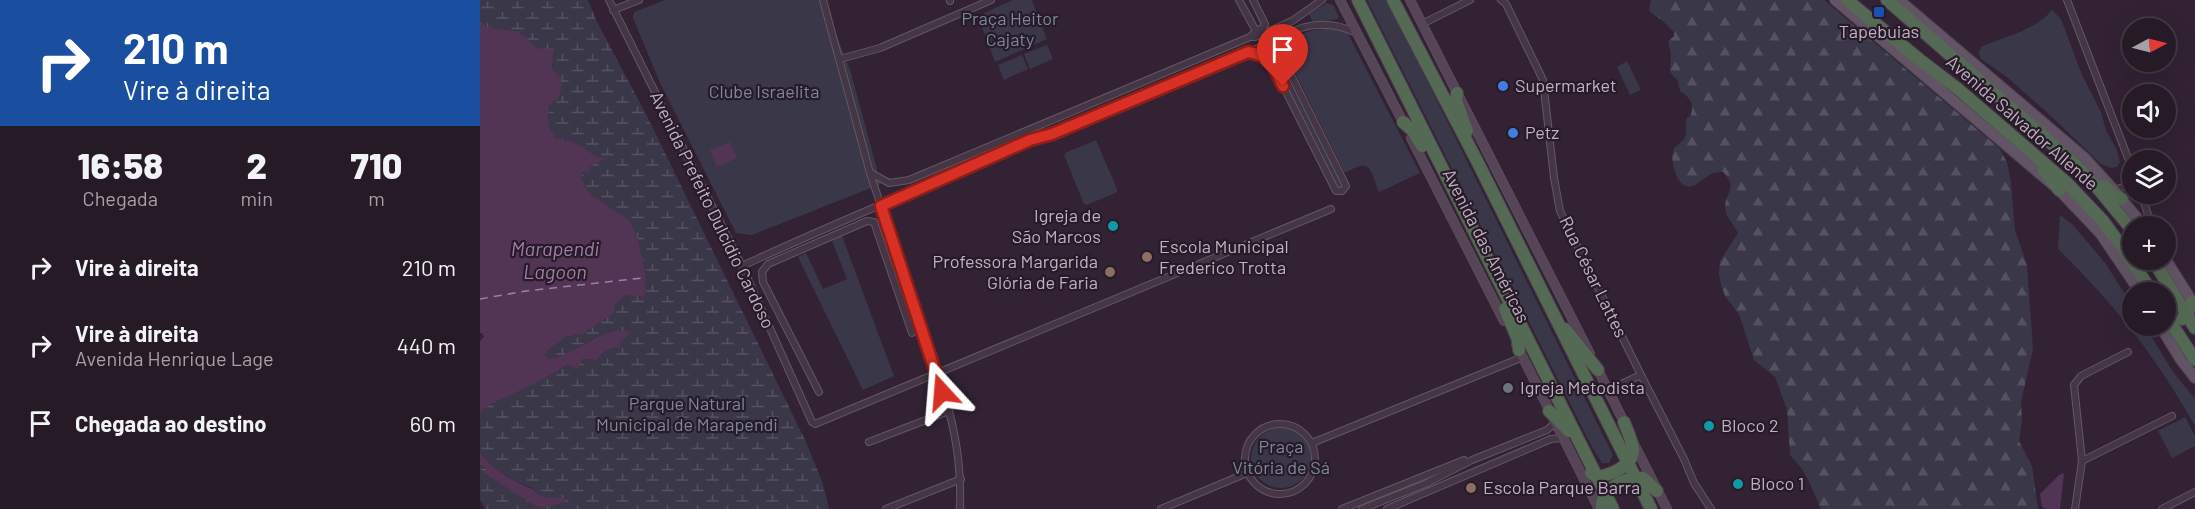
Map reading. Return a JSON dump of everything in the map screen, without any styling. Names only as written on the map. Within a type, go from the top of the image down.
[{"type":"highway","name":"Avenida das Américas","points":[[1358,0],[1613,509]]},
{"type":"highway","name":"Avenida das Américas","points":[[1393,0],[1477,161],[1651,509]]},
{"type":"highway","name":"Avenida Salvador Allende","points":[[1847,0],[2036,154],[2091,207],[2145,282]]},
{"type":"highway","name":"Avenida Salvador Allende","points":[[1887,0],[2076,165],[2122,218]]},
{"type":"highway","points":[[1987,89],[1995,92],[2114,195],[2118,194]]},
{"type":"highway","points":[[1457,93],[1456,101],[1477,161]]},
{"type":"highway","points":[[1403,122],[1413,131],[1447,178]]},
{"type":"highway","points":[[1999,124],[2044,170],[2059,190]]},
{"type":"highway","points":[[1486,257],[1492,279],[1518,340],[1521,354]]},
{"type":"highway","points":[[2161,270],[2191,308],[2195,328]]},
{"type":"highway","points":[[2176,320],[2180,320],[2191,308]]},
{"type":"highway","points":[[1552,312],[1598,370]]},
{"type":"highway","points":[[2176,334],[2195,360]]},
{"type":"highway","points":[[1549,411],[1570,433],[1591,474],[1597,477],[1616,471],[1628,462],[1633,452],[1624,422]]},
{"type":"highway","points":[[1601,509],[1605,493],[1615,485],[1635,478],[1646,480],[1657,491]]},
{"type":"main road","name":"Avenida das Américas","points":[[1340,0],[1601,509]]},
{"type":"main road","points":[[1410,0],[1666,509]]},
{"type":"main road","name":"Avenida Salvador Allende","points":[[1835,0],[2059,190],[2100,233],[2133,282]]},
{"type":"main road","name":"Avenida Salvador Allende","points":[[1899,0],[2064,139],[2118,194],[2136,216]]},
{"type":"main road","points":[[2171,270],[2191,308]]},
{"type":"main road","points":[[2172,336],[2181,360],[2195,378]]},
{"type":"street","name":"Avenida Prefeito Dulcídio Cardoso","points":[[609,0],[741,266],[812,422],[817,423],[936,372]]},
{"type":"street","points":[[613,10],[639,0]]},
{"type":"street","points":[[823,0],[870,173],[949,411],[958,447],[961,479],[960,509]]},
{"type":"street","points":[[840,59],[880,48],[991,0]]},
{"type":"street","points":[[1239,0],[1256,31]]},
{"type":"street","points":[[1250,37],[1265,24],[1253,0]]},
{"type":"street","points":[[870,173],[890,183],[909,180],[1250,37],[1271,31],[1305,13],[1322,0]]},
{"type":"street","points":[[1422,24],[1470,0]]},
{"type":"street","name":"Rua César Lattes","points":[[1501,0],[1506,4],[1543,80],[1560,211],[1694,483],[1711,509]]},
{"type":"street","points":[[2067,0],[2125,150]]},
{"type":"street","points":[[1305,13],[1312,26]]},
{"type":"street","points":[[1270,60],[1277,55],[1290,35],[1312,26],[1337,26],[1357,33]]},
{"type":"street","points":[[741,266],[1030,140],[1052,134],[1263,46],[1336,191],[1342,191],[1346,186],[1283,59],[1283,43]]},
{"type":"street","points":[[1248,52],[1270,60]]},
{"type":"street","points":[[2118,194],[2122,190]]},
{"type":"street","points":[[936,372],[1331,210]]},
{"type":"street","points":[[819,392],[762,278],[764,267],[768,264],[867,221],[874,222],[912,333]]},
{"type":"street","points":[[811,234],[813,244]]},
{"type":"street","points":[[2075,509],[2082,461],[2074,394],[2076,381],[2086,373],[2128,352]]},
{"type":"street","points":[[1311,443],[1521,354]]},
{"type":"street","points":[[1619,385],[1641,375]]},
{"type":"street","points":[[869,442],[949,411]]},
{"type":"street","points":[[2082,461],[2172,416]]},
{"type":"street","points":[[1282,423],[1294,426],[1304,433],[1311,443],[1315,454],[1315,465],[1311,476],[1295,491],[1284,495],[1262,490],[1253,483],[1247,473],[1244,462],[1245,449],[1250,438],[1264,427],[1282,423]]},
{"type":"street","points":[[1362,509],[1425,483],[1488,453],[1547,430],[1555,423]]},
{"type":"street","points":[[1387,509],[1551,439],[1563,438]]},
{"type":"street","points":[[1488,453],[1492,464]]},
{"type":"street","points":[[1342,509],[1488,453]]},
{"type":"street","points":[[1472,460],[1478,471]]},
{"type":"street","points":[[1161,509],[1247,473]]},
{"type":"street","points":[[886,509],[961,479]]},
{"type":"street","points":[[2162,509],[2195,492]]},
{"type":"green space","name":"Parque Natural Municipal de Marapendi","points":[[480,0],[588,0],[806,442],[823,484],[829,509],[486,509],[480,500],[480,465],[490,471],[483,473],[543,508],[565,498],[540,495],[534,489],[509,477],[490,464],[480,452],[480,413],[487,406],[539,382],[568,364],[582,359],[597,360],[607,351],[620,348],[620,342],[629,335],[593,339],[562,356],[549,359],[545,355],[565,337],[583,334],[614,313],[614,306],[622,296],[633,293],[640,297],[646,294],[637,236],[629,221],[590,194],[581,178],[583,170],[606,158],[599,158],[576,143],[556,139],[552,131],[548,118],[550,104],[558,99],[561,91],[561,77],[552,69],[554,52],[550,49],[539,49],[518,31],[488,28],[480,20]]},
{"type":"green space","name":"Clube Israelita","points":[[665,0],[822,0],[850,69],[881,184],[752,235],[736,233],[660,83],[633,18],[634,12]]},
{"type":"green space","name":"Praça Heitor Cajaty","points":[[1013,0],[1032,0],[1047,39],[995,62],[978,16]]},
{"type":"green space","points":[[1367,0],[1387,0],[1613,455],[1609,463],[1602,463],[1592,447]]},
{"type":"green space","points":[[1651,0],[1824,0],[1999,148],[2007,162],[2015,230],[2027,265],[2033,349],[2021,402],[2022,421],[2019,441],[2032,466],[2038,509],[1821,509],[1805,475],[1790,455],[1787,409],[1775,377],[1754,360],[1739,314],[1725,296],[1721,285],[1720,261],[1738,233],[1726,212],[1726,201],[1731,188],[1728,178],[1723,172],[1717,172],[1695,185],[1686,186],[1679,180],[1674,170],[1673,153],[1685,137],[1686,121],[1691,114],[1692,106],[1688,98],[1680,91],[1678,81],[1670,72],[1671,54],[1668,41],[1674,36],[1674,32],[1649,11]]},
{"type":"green space","points":[[1327,3],[1333,5],[1339,17],[1313,23],[1309,14]]},
{"type":"green space","points":[[2052,10],[2061,19],[2082,75],[2117,150],[2120,162],[2117,167],[2111,168],[2101,164],[2008,78],[1980,58],[1981,47],[2028,28]]},
{"type":"green space","points":[[1330,28],[1347,32],[1420,173],[1379,192],[1372,172],[1366,166],[1344,172],[1287,56],[1290,42],[1295,37],[1307,32]]},
{"type":"green space","points":[[1047,45],[1053,59],[1030,69],[1024,54]]},
{"type":"green space","points":[[1022,55],[1028,69],[1004,80],[998,65]]},
{"type":"green space","points":[[1627,61],[1641,90],[1630,95],[1617,67]]},
{"type":"green space","points":[[1279,62],[1342,187],[1337,187],[1275,65]]},
{"type":"green space","points":[[1096,140],[1117,192],[1087,205],[1084,204],[1064,155]]},
{"type":"green space","points":[[2060,215],[2072,224],[2106,264],[2122,289],[2122,318],[2098,290],[2058,249]]},
{"type":"green space","points":[[842,236],[894,376],[863,390],[798,257],[806,253],[823,289],[847,279],[832,241]]},
{"type":"green space","points":[[2136,336],[2151,336],[2173,372],[2195,399],[2195,426],[2165,377]]},
{"type":"green space","points":[[2185,417],[2195,436],[2195,446],[2172,458],[2158,431]]},
{"type":"green space","name":"Praça Vitória de Sá","points":[[1281,428],[1298,433],[1306,441],[1311,458],[1306,475],[1298,483],[1281,488],[1264,483],[1256,475],[1251,458],[1256,441],[1264,433]]},
{"type":"water","name":"Marapendi Lagoon","points":[[480,20],[488,28],[518,31],[539,49],[550,49],[554,52],[552,69],[561,77],[561,91],[558,99],[550,104],[548,118],[552,131],[556,139],[576,143],[599,158],[608,157],[590,167],[589,174],[583,171],[581,178],[590,194],[629,220],[637,236],[646,276],[646,294],[644,297],[625,296],[614,306],[614,313],[583,334],[565,337],[545,355],[549,359],[607,333],[628,331],[629,335],[620,342],[621,348],[608,351],[597,360],[582,359],[577,369],[568,364],[539,382],[487,406],[480,413],[480,341],[484,337],[480,333]]},
{"type":"water","points":[[730,142],[737,158],[717,167],[710,150]]},
{"type":"water","points":[[480,452],[490,464],[509,478],[540,495],[565,498],[566,502],[543,508],[534,505],[482,472],[489,470],[480,465]]},
{"type":"water","points":[[2064,473],[2060,509],[2042,507],[2040,494]]},
{"type":"ferry route","points":[[480,299],[526,291],[642,278]]},
{"type":"place","name":"Tapebuias","points":[[1879,12]]},
{"type":"place","name":"Supermarket","points":[[1503,86]]},
{"type":"place","name":"Petz","points":[[1513,133]]},
{"type":"place","name":"Igreja de São Marcos","points":[[1113,226]]},
{"type":"place","name":"Escola Municipal Frederico Trotta","points":[[1147,257]]},
{"type":"place","name":"Professora Margarida Glória de Faria","points":[[1110,272]]},
{"type":"place","name":"Igreja Metodista","points":[[1508,388]]},
{"type":"place","name":"Bloco 2","points":[[1709,426]]},
{"type":"place","name":"Bloco 1","points":[[1738,484]]},
{"type":"place","name":"Escola Parque Barra","points":[[1471,488]]},
{"type":"route","points":[[942,392],[881,206],[1030,140],[1052,134],[1248,52],[1270,60],[1283,86]]}]
